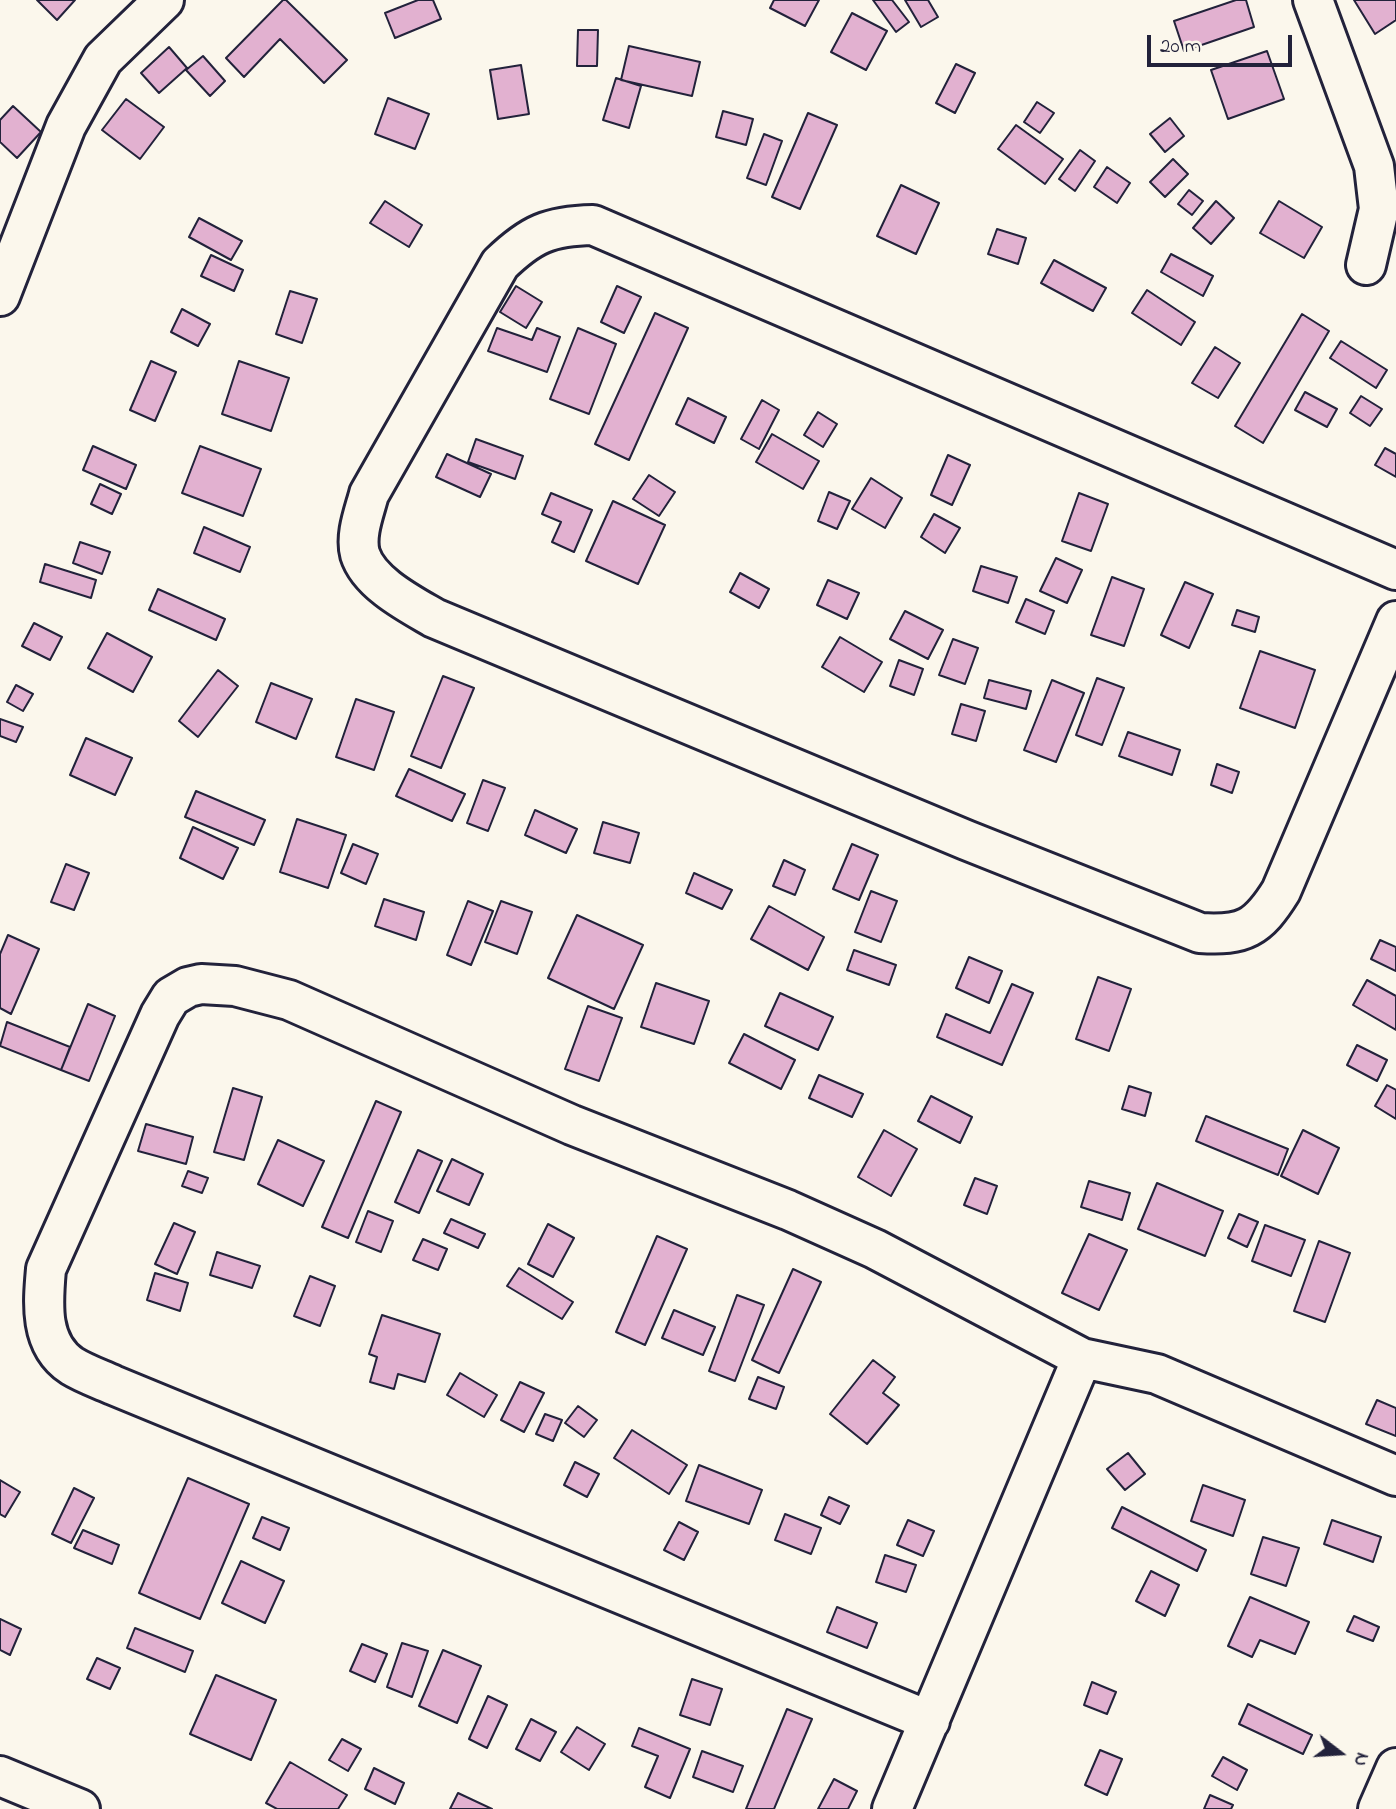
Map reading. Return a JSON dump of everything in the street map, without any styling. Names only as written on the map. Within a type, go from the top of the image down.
[{"type":"street","points":[[0,296],[72,115],[103,59],[164,0]]},
{"type":"street","points":[[1313,0],[1374,166],[1379,209],[1366,265]]},
{"type":"street","points":[[1396,570],[593,226],[563,226],[541,233],[520,245],[500,264],[369,495],[360,530],[360,555],[378,581],[402,600],[434,618],[966,840],[1200,933],[1222,934],[1247,929],[1266,914],[1281,891],[1396,621]]},
{"type":"street","points":[[930,1721],[113,1385],[71,1365],[51,1344],[42,1308],[46,1269],[160,1015],[171,997],[188,987],[201,984],[235,986],[289,1000],[572,1125],[789,1210],[887,1255],[1082,1358],[1157,1374],[1396,1476]]},
{"type":"street","points":[[892,1809],[1082,1358]]},
{"type":"street","points":[[1378,1809],[1396,1769]]},
{"type":"street","points":[[0,1776],[80,1809]]},
{"type":"building","points":[[37,0],[75,0],[57,20]]},
{"type":"building","points":[[283,0],[347,60],[324,83],[280,39],[244,77],[226,58]]},
{"type":"building","points":[[418,0],[433,0],[441,19],[395,38],[385,13]]},
{"type":"building","points":[[774,0],[819,0],[805,26],[770,8]]},
{"type":"building","points":[[873,0],[892,0],[909,22],[896,32]]},
{"type":"building","points":[[905,0],[928,0],[938,17],[921,27]]},
{"type":"building","points":[[1236,0],[1246,0],[1254,27],[1184,51],[1174,21]]},
{"type":"building","points":[[1354,0],[1396,0],[1396,20],[1375,34]]},
{"type":"building","points":[[852,13],[887,31],[866,70],[831,52]]},
{"type":"building","points":[[578,30],[598,30],[597,66],[577,66]]},
{"type":"building","points":[[629,46],[700,62],[692,96],[621,80]]},
{"type":"building","points":[[169,47],[187,68],[159,93],[141,73]]},
{"type":"building","points":[[1267,51],[1284,99],[1228,119],[1211,70]]},
{"type":"building","points":[[203,56],[225,81],[210,96],[186,70]]},
{"type":"building","points":[[956,64],[975,73],[955,113],[936,103]]},
{"type":"building","points":[[521,65],[529,114],[498,119],[490,70]]},
{"type":"building","points":[[616,78],[641,86],[629,128],[603,120]]},
{"type":"building","points":[[388,98],[429,114],[415,149],[375,134]]},
{"type":"building","points":[[126,99],[164,127],[140,159],[102,130]]},
{"type":"building","points":[[1037,102],[1054,113],[1040,133],[1024,122]]},
{"type":"building","points":[[13,106],[41,132],[17,158],[0,142],[0,120]]},
{"type":"building","points":[[723,111],[753,119],[746,145],[716,137]]},
{"type":"building","points":[[808,113],[837,125],[800,209],[772,197]]},
{"type":"building","points":[[1170,118],[1184,136],[1165,152],[1150,134]]},
{"type":"building","points":[[1016,125],[1063,159],[1045,184],[998,149]]},
{"type":"building","points":[[764,134],[782,141],[766,185],[747,178]]},
{"type":"building","points":[[1080,150],[1095,161],[1075,191],[1059,179]]},
{"type":"building","points":[[1173,159],[1188,174],[1165,197],[1150,182]]},
{"type":"building","points":[[1107,167],[1130,183],[1117,203],[1094,187]]},
{"type":"building","points":[[901,185],[939,203],[916,254],[877,236]]},
{"type":"building","points":[[1189,190],[1203,201],[1192,215],[1178,204]]},
{"type":"building","points":[[385,201],[422,225],[409,247],[370,223]]},
{"type":"building","points":[[1216,201],[1234,218],[1211,244],[1193,228]]},
{"type":"building","points":[[1279,201],[1322,227],[1304,258],[1260,233]]},
{"type":"building","points":[[199,218],[242,241],[231,260],[189,237]]},
{"type":"building","points":[[997,229],[1026,238],[1018,264],[988,254]]},
{"type":"building","points":[[1171,254],[1213,276],[1203,296],[1161,272]]},
{"type":"building","points":[[211,255],[243,270],[234,291],[201,276]]},
{"type":"building","points":[[1054,260],[1106,288],[1093,311],[1041,283]]},
{"type":"building","points":[[516,286],[542,302],[526,328],[500,312]]},
{"type":"building","points":[[617,286],[641,297],[624,333],[601,322]]},
{"type":"building","points":[[1147,290],[1195,322],[1181,345],[1132,313]]},
{"type":"building","points":[[290,291],[317,299],[302,343],[276,334]]},
{"type":"building","points":[[182,309],[210,324],[198,346],[171,332]]},
{"type":"building","points":[[655,313],[688,328],[629,460],[595,444]]},
{"type":"building","points":[[1302,314],[1329,331],[1263,443],[1235,426]]},
{"type":"building","points":[[497,328],[532,340],[537,328],[560,337],[547,372],[488,351]]},
{"type":"building","points":[[578,328],[616,344],[589,414],[550,399]]},
{"type":"building","points":[[1341,341],[1387,370],[1376,388],[1330,358]]},
{"type":"building","points":[[1215,347],[1240,363],[1218,398],[1192,383]]},
{"type":"building","points":[[151,361],[176,372],[155,421],[130,410]]},
{"type":"building","points":[[239,361],[289,378],[271,431],[222,414]]},
{"type":"building","points":[[1305,392],[1337,409],[1327,427],[1295,410]]},
{"type":"building","points":[[1361,396],[1382,409],[1370,426],[1350,413]]},
{"type":"building","points":[[688,398],[726,417],[714,443],[676,424]]},
{"type":"building","points":[[762,400],[779,410],[759,449],[741,439]]},
{"type":"building","points":[[818,412],[837,424],[823,447],[804,435]]},
{"type":"building","points":[[772,434],[819,461],[803,489],[756,462]]},
{"type":"building","points":[[476,439],[523,456],[515,479],[468,462]]},
{"type":"building","points":[[93,446],[136,465],[126,489],[83,470]]},
{"type":"building","points":[[200,446],[261,469],[243,516],[182,493]]},
{"type":"building","points":[[1385,448],[1396,454],[1396,477],[1375,465]]},
{"type":"building","points":[[447,454],[491,474],[480,497],[436,477]]},
{"type":"building","points":[[948,455],[970,465],[952,505],[931,495]]},
{"type":"building","points":[[649,475],[675,492],[659,516],[633,499]]},
{"type":"building","points":[[871,478],[902,498],[885,528],[852,509]]},
{"type":"building","points":[[100,484],[121,494],[112,514],[91,504]]},
{"type":"building","points":[[829,492],[850,501],[837,529],[818,521]]},
{"type":"building","points":[[551,493],[592,510],[574,552],[552,542],[561,522],[542,514]]},
{"type":"building","points":[[1079,493],[1108,504],[1091,551],[1062,541]]},
{"type":"building","points":[[613,501],[665,525],[638,584],[586,561]]},
{"type":"building","points":[[934,514],[960,528],[945,553],[921,537]]},
{"type":"building","points":[[204,527],[250,547],[240,572],[194,553]]},
{"type":"building","points":[[80,542],[110,552],[102,574],[73,563]]},
{"type":"building","points":[[1056,558],[1082,570],[1067,603],[1040,591]]},
{"type":"building","points":[[45,564],[96,580],[91,598],[40,582]]},
{"type":"building","points":[[981,566],[1017,577],[1008,603],[973,591]]},
{"type":"building","points":[[740,573],[769,589],[759,608],[730,592]]},
{"type":"building","points":[[1112,577],[1144,589],[1124,646],[1091,635]]},
{"type":"building","points":[[828,580],[859,593],[847,619],[817,605]]},
{"type":"building","points":[[1185,582],[1213,594],[1189,648],[1161,635]]},
{"type":"building","points":[[158,589],[225,619],[216,640],[149,610]]},
{"type":"building","points":[[1026,599],[1054,611],[1045,634],[1016,622]]},
{"type":"building","points":[[1237,610],[1259,617],[1255,632],[1232,625]]},
{"type":"building","points":[[905,611],[943,630],[928,659],[890,639]]},
{"type":"building","points":[[34,623],[62,637],[50,660],[22,646]]},
{"type":"building","points":[[107,633],[152,657],[133,692],[88,668]]},
{"type":"building","points":[[840,637],[882,662],[864,692],[822,667]]},
{"type":"building","points":[[953,639],[978,648],[965,684],[939,675]]},
{"type":"building","points":[[1260,651],[1315,670],[1295,728],[1240,708]]},
{"type":"building","points":[[899,660],[923,669],[914,695],[890,686]]},
{"type":"building","points":[[218,670],[238,686],[198,737],[179,721]]},
{"type":"building","points":[[443,676],[474,688],[441,768],[411,756]]},
{"type":"building","points":[[1097,678],[1124,688],[1102,745],[1076,735]]},
{"type":"building","points":[[989,680],[1031,691],[1026,709],[984,698]]},
{"type":"building","points":[[1052,680],[1084,693],[1056,762],[1024,750]]},
{"type":"building","points":[[271,683],[312,699],[296,739],[256,722]]},
{"type":"building","points":[[16,685],[33,694],[23,711],[7,702]]},
{"type":"building","points":[[356,699],[394,712],[374,770],[336,757]]},
{"type":"building","points":[[961,704],[985,711],[976,741],[952,734]]},
{"type":"building","points":[[0,719],[23,727],[16,742],[0,736]]},
{"type":"building","points":[[1128,732],[1180,750],[1172,775],[1119,756]]},
{"type":"building","points":[[86,738],[132,758],[115,795],[70,775]]},
{"type":"building","points":[[1217,764],[1239,772],[1232,793],[1211,785]]},
{"type":"building","points":[[409,769],[465,794],[452,821],[396,796]]},
{"type":"building","points":[[483,780],[505,788],[488,831],[467,823]]},
{"type":"building","points":[[196,791],[265,820],[254,845],[185,817]]},
{"type":"building","points":[[535,810],[577,829],[566,853],[525,835]]},
{"type":"building","points":[[297,819],[346,835],[328,888],[280,872]]},
{"type":"building","points":[[603,822],[639,833],[630,863],[594,853]]},
{"type":"building","points":[[193,827],[238,848],[223,879],[180,858]]},
{"type":"building","points":[[353,844],[378,854],[366,884],[341,873]]},
{"type":"building","points":[[852,844],[878,855],[859,900],[833,889]]},
{"type":"building","points":[[784,860],[805,870],[795,895],[773,886]]},
{"type":"building","points":[[66,864],[89,873],[74,910],[51,902]]},
{"type":"building","points":[[694,873],[732,890],[722,909],[686,893]]},
{"type":"building","points":[[871,891],[897,901],[881,942],[855,932]]},
{"type":"building","points":[[384,899],[424,912],[416,940],[375,926]]},
{"type":"building","points":[[468,901],[493,911],[471,965],[447,955]]},
{"type":"building","points":[[501,901],[532,912],[517,954],[485,942]]},
{"type":"building","points":[[769,906],[824,937],[808,970],[751,939]]},
{"type":"building","points":[[577,915],[643,945],[614,1009],[548,978]]},
{"type":"building","points":[[8,935],[39,949],[11,1014],[0,1008],[0,954]]},
{"type":"building","points":[[1380,940],[1396,947],[1396,971],[1371,959]]},
{"type":"building","points":[[854,950],[896,965],[889,985],[847,970]]},
{"type":"building","points":[[969,957],[1002,971],[989,1003],[956,988]]},
{"type":"building","points":[[1098,977],[1131,989],[1109,1051],[1076,1039]]},
{"type":"building","points":[[1367,980],[1396,996],[1396,1030],[1353,1005]]},
{"type":"building","points":[[656,983],[709,1001],[694,1044],[641,1027]]},
{"type":"building","points":[[1012,984],[1033,993],[1002,1065],[937,1037],[946,1014],[990,1033]]},
{"type":"building","points":[[780,993],[833,1017],[818,1050],[765,1026]]},
{"type":"building","points":[[88,1004],[115,1016],[89,1081],[61,1070]]},
{"type":"building","points":[[588,1006],[622,1018],[599,1081],[565,1069]]},
{"type":"building","points":[[7,1022],[70,1047],[61,1070],[0,1046]]},
{"type":"building","points":[[744,1034],[795,1060],[781,1089],[729,1063]]},
{"type":"building","points":[[1357,1045],[1387,1060],[1377,1081],[1347,1065]]},
{"type":"building","points":[[819,1075],[863,1094],[852,1117],[809,1098]]},
{"type":"building","points":[[1387,1085],[1396,1090],[1396,1119],[1375,1106]]},
{"type":"building","points":[[1129,1086],[1151,1093],[1145,1116],[1122,1109]]},
{"type":"building","points":[[233,1088],[262,1097],[244,1160],[214,1152]]},
{"type":"building","points":[[931,1096],[972,1117],[960,1143],[918,1121]]},
{"type":"building","points":[[376,1101],[401,1112],[348,1238],[322,1227]]},
{"type":"building","points":[[1206,1116],[1288,1149],[1278,1175],[1196,1141]]},
{"type":"building","points":[[146,1124],[193,1137],[186,1164],[138,1151]]},
{"type":"building","points":[[884,1130],[917,1149],[891,1196],[858,1177]]},
{"type":"building","points":[[1303,1130],[1339,1148],[1318,1194],[1281,1176]]},
{"type":"building","points":[[278,1140],[324,1161],[303,1206],[258,1184]]},
{"type":"building","points":[[418,1150],[442,1161],[419,1213],[395,1202]]},
{"type":"building","points":[[452,1159],[483,1174],[469,1205],[437,1191]]},
{"type":"building","points":[[188,1171],[208,1178],[202,1193],[182,1186]]},
{"type":"building","points":[[975,1178],[997,1186],[987,1214],[964,1205]]},
{"type":"building","points":[[1089,1181],[1130,1193],[1122,1220],[1081,1207]]},
{"type":"building","points":[[1157,1183],[1223,1211],[1205,1256],[1138,1229]]},
{"type":"building","points":[[368,1211],[393,1221],[381,1252],[356,1242]]},
{"type":"building","points":[[1239,1214],[1258,1222],[1247,1247],[1228,1238]]},
{"type":"building","points":[[451,1219],[485,1234],[478,1248],[444,1233]]},
{"type":"building","points":[[174,1223],[195,1232],[177,1274],[155,1264]]},
{"type":"building","points":[[548,1224],[574,1238],[553,1277],[528,1264]]},
{"type":"building","points":[[1265,1225],[1305,1240],[1291,1276],[1252,1261]]},
{"type":"building","points":[[1089,1234],[1127,1250],[1099,1310],[1062,1293]]},
{"type":"building","points":[[657,1236],[687,1249],[645,1345],[616,1332]]},
{"type":"building","points":[[423,1239],[447,1249],[438,1270],[413,1260]]},
{"type":"building","points":[[1319,1241],[1350,1253],[1325,1322],[1294,1311]]},
{"type":"building","points":[[217,1252],[260,1266],[252,1288],[210,1275]]},
{"type":"building","points":[[519,1268],[573,1302],[562,1319],[507,1286]]},
{"type":"building","points":[[793,1269],[821,1282],[779,1373],[752,1360]]},
{"type":"building","points":[[155,1273],[188,1283],[180,1311],[147,1300]]},
{"type":"building","points":[[310,1276],[335,1286],[320,1326],[294,1316]]},
{"type":"building","points":[[737,1295],[764,1305],[735,1381],[709,1371]]},
{"type":"building","points":[[674,1310],[715,1327],[703,1355],[662,1338]]},
{"type":"building","points":[[382,1315],[440,1334],[425,1382],[398,1374],[394,1389],[370,1382],[377,1357],[369,1354]]},
{"type":"building","points":[[873,1360],[895,1377],[883,1393],[899,1405],[867,1444],[830,1414]]},
{"type":"building","points":[[460,1373],[497,1395],[484,1417],[447,1395]]},
{"type":"building","points":[[758,1377],[784,1387],[776,1409],[749,1399]]},
{"type":"building","points":[[520,1382],[544,1393],[524,1432],[501,1420]]},
{"type":"building","points":[[1377,1400],[1396,1408],[1396,1436],[1366,1424]]},
{"type":"building","points":[[578,1406],[597,1420],[584,1437],[565,1423]]},
{"type":"building","points":[[545,1414],[562,1420],[553,1441],[536,1434]]},
{"type":"building","points":[[632,1430],[687,1465],[669,1494],[614,1458]]},
{"type":"building","points":[[1128,1453],[1145,1474],[1125,1490],[1107,1469]]},
{"type":"building","points":[[575,1462],[599,1474],[587,1497],[564,1485]]},
{"type":"building","points":[[699,1465],[762,1490],[749,1524],[686,1501]]},
{"type":"building","points":[[188,1478],[249,1504],[200,1619],[139,1593]]},
{"type":"building","points":[[0,1480],[20,1492],[5,1517],[0,1514]]},
{"type":"building","points":[[1203,1485],[1245,1500],[1233,1536],[1191,1521]]},
{"type":"building","points":[[74,1488],[94,1498],[71,1543],[52,1534]]},
{"type":"building","points":[[829,1497],[849,1506],[840,1524],[821,1515]]},
{"type":"building","points":[[1122,1507],[1206,1550],[1197,1571],[1112,1528]]},
{"type":"building","points":[[785,1514],[821,1528],[811,1554],[775,1540]]},
{"type":"building","points":[[262,1517],[289,1528],[280,1550],[253,1538]]},
{"type":"building","points":[[908,1520],[934,1531],[923,1556],[897,1545]]},
{"type":"building","points":[[1332,1520],[1381,1537],[1373,1562],[1324,1544]]},
{"type":"building","points":[[679,1522],[698,1532],[684,1560],[664,1550]]},
{"type":"building","points":[[83,1530],[119,1545],[112,1564],[74,1548]]},
{"type":"building","points":[[1263,1537],[1299,1548],[1286,1586],[1251,1574]]},
{"type":"building","points":[[885,1555],[916,1565],[906,1592],[876,1582]]},
{"type":"building","points":[[241,1561],[284,1581],[265,1623],[222,1603]]},
{"type":"building","points":[[1151,1571],[1179,1585],[1165,1616],[1136,1601]]},
{"type":"building","points":[[1250,1597],[1309,1622],[1295,1654],[1260,1640],[1252,1657],[1228,1646]]},
{"type":"building","points":[[837,1607],[877,1623],[867,1648],[827,1632]]},
{"type":"building","points":[[1354,1616],[1379,1627],[1373,1641],[1347,1631]]},
{"type":"building","points":[[0,1619],[21,1629],[10,1655],[0,1650]]},
{"type":"building","points":[[135,1628],[193,1651],[185,1672],[127,1648]]},
{"type":"building","points":[[402,1643],[428,1651],[412,1697],[387,1687]]},
{"type":"building","points":[[362,1644],[387,1654],[375,1682],[350,1671]]},
{"type":"building","points":[[443,1650],[481,1666],[457,1723],[419,1706]]},
{"type":"building","points":[[97,1658],[120,1668],[110,1689],[87,1679]]},
{"type":"building","points":[[216,1675],[276,1700],[251,1760],[190,1734]]},
{"type":"building","points":[[692,1679],[722,1689],[710,1725],[680,1715]]},
{"type":"building","points":[[1092,1682],[1116,1692],[1107,1714],[1084,1705]]},
{"type":"building","points":[[488,1696],[507,1705],[487,1748],[469,1739]]},
{"type":"building","points":[[1248,1704],[1312,1735],[1303,1754],[1239,1724]]},
{"type":"building","points":[[787,1709],[812,1719],[774,1809],[746,1809]]},
{"type":"building","points":[[531,1719],[556,1732],[540,1761],[516,1749]]},
{"type":"building","points":[[577,1727],[605,1744],[589,1770],[561,1752]]},
{"type":"building","points":[[639,1728],[690,1749],[670,1798],[645,1787],[658,1756],[632,1746]]},
{"type":"building","points":[[342,1739],[361,1749],[348,1771],[329,1760]]},
{"type":"building","points":[[1100,1750],[1122,1759],[1107,1795],[1085,1785]]},
{"type":"building","points":[[702,1751],[743,1766],[733,1792],[693,1777]]},
{"type":"building","points":[[1223,1757],[1247,1770],[1237,1790],[1212,1776]]},
{"type":"building","points":[[290,1762],[347,1795],[338,1809],[277,1809],[266,1803]]},
{"type":"building","points":[[374,1768],[404,1783],[395,1804],[365,1789]]},
{"type":"building","points":[[834,1779],[857,1791],[848,1809],[818,1809]]},
{"type":"building","points":[[458,1793],[492,1809],[450,1809]]},
{"type":"building","points":[[1210,1795],[1233,1805],[1231,1809],[1204,1809]]}]
